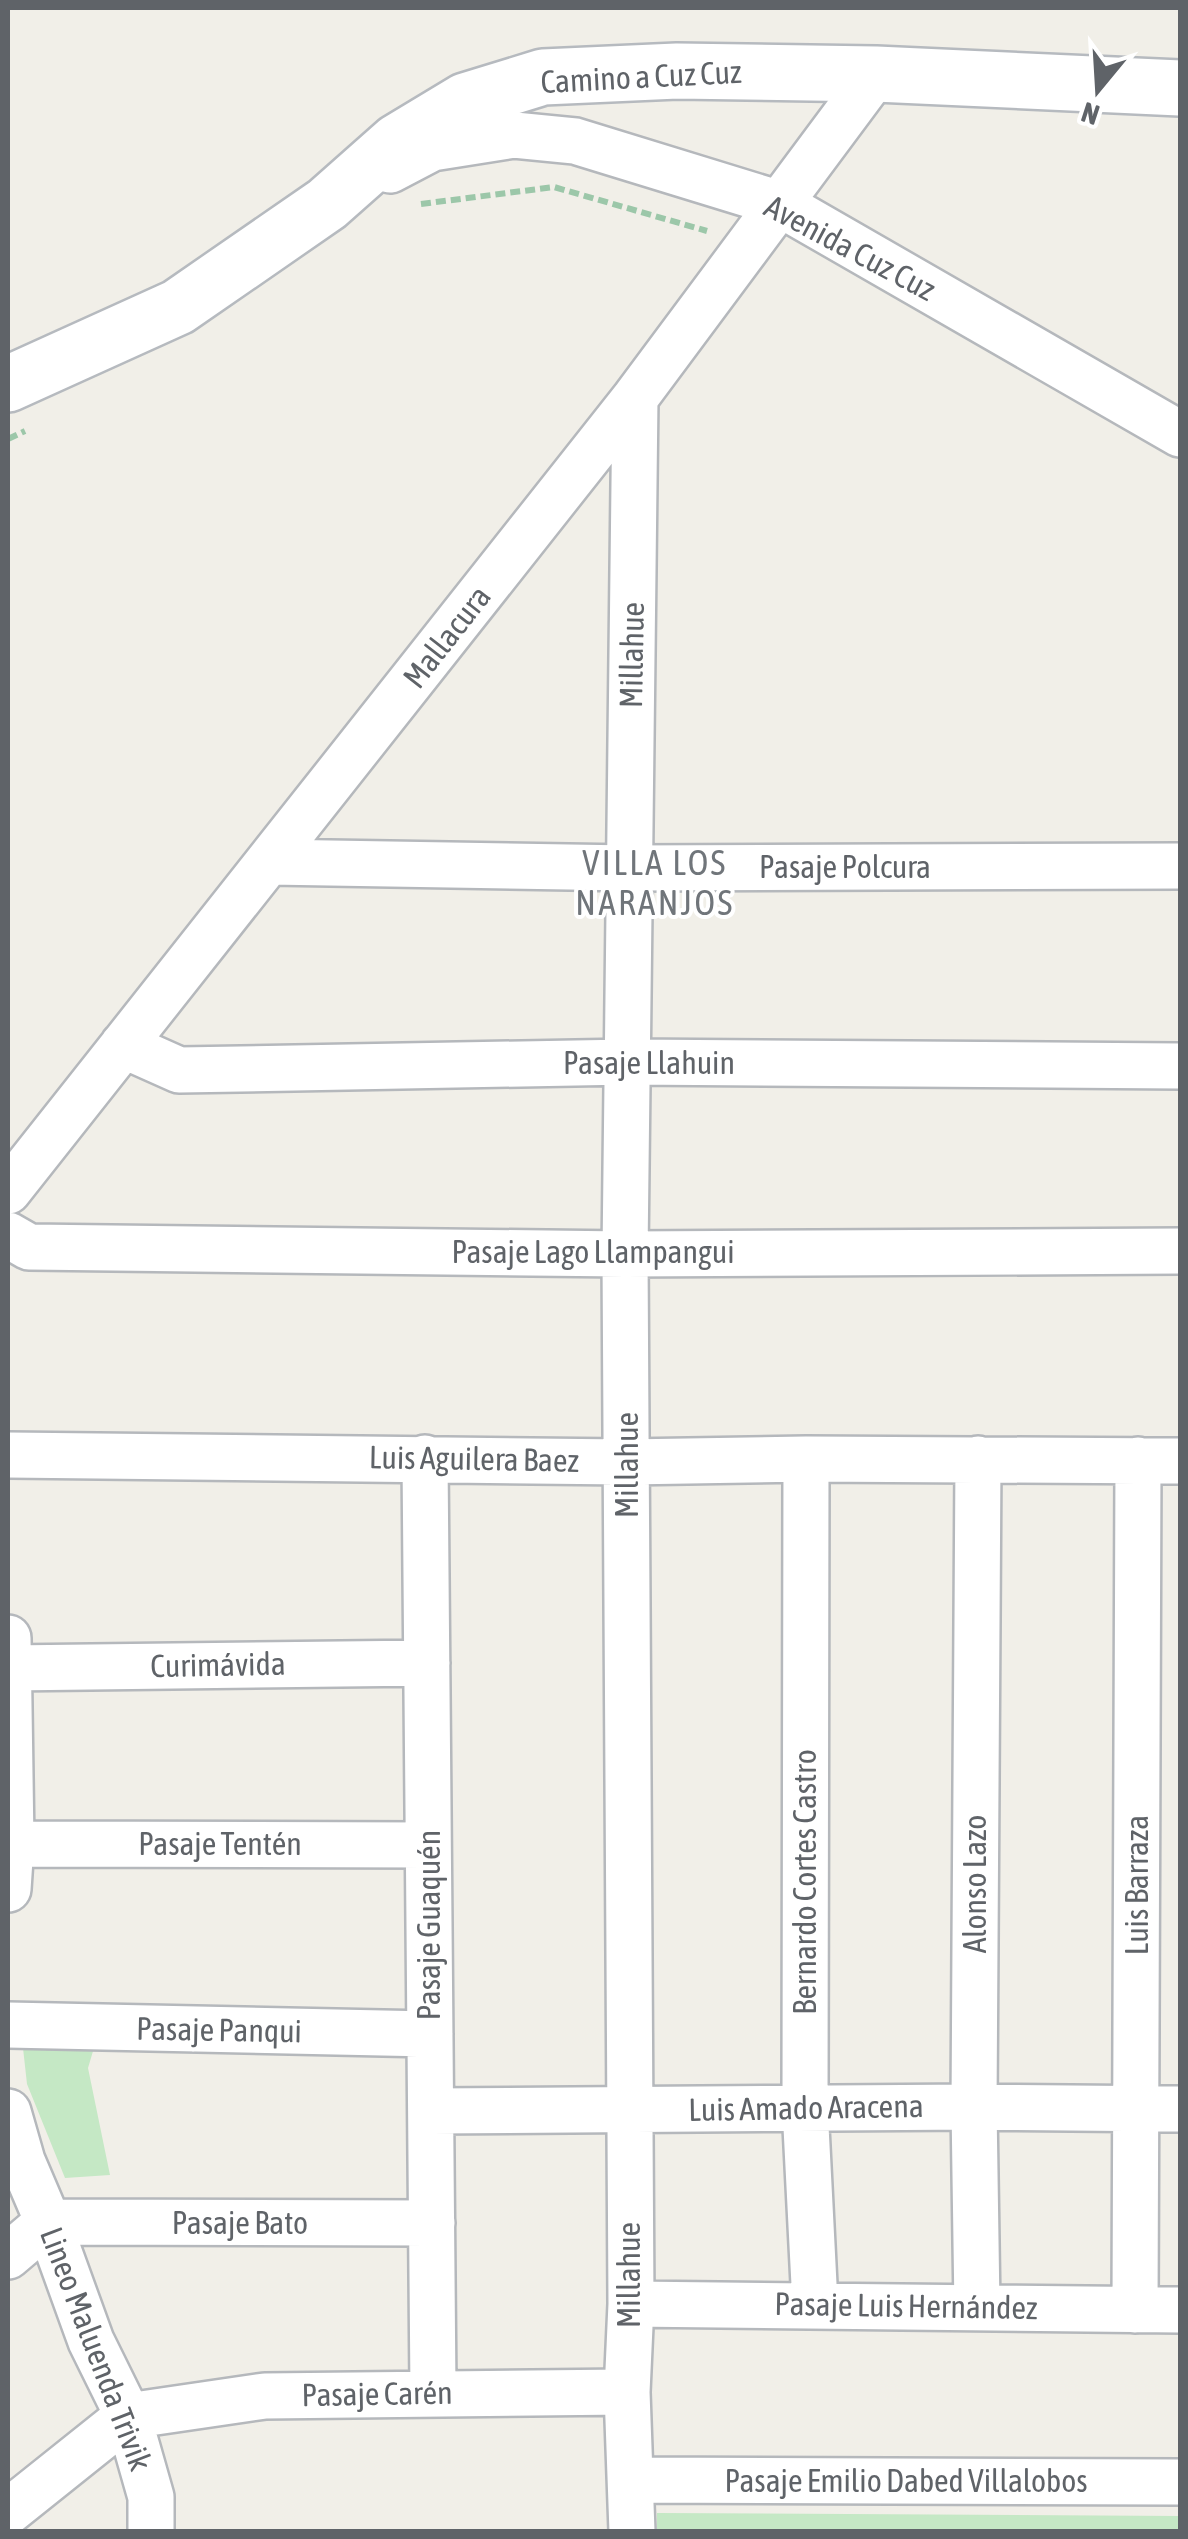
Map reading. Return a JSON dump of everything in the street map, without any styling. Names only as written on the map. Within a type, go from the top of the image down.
[{"type":"main road","name":"Camino a Cuz Cuz","points":[[24,404],[178,307],[326,204],[397,142],[465,102],[544,77],[677,70],[876,74],[1180,88]]},
{"type":"street","name":"Mallacura","points":[[8,1191],[635,398],[876,74]]},
{"type":"street","name":"Avenida Cuz Cuz","points":[[326,204],[432,148],[514,135],[574,141],[780,204],[1180,434]]},
{"type":"street","name":"Millahue","points":[[632,2532],[627,2392],[631,2304],[624,1254],[635,398]]},
{"type":"street","name":"Pasaje Polcura","points":[[270,862],[630,868],[1180,866]]},
{"type":"street","name":"Pasaje Llahuin","points":[[123,1045],[180,1070],[629,1062],[1180,1066]]},
{"type":"street","name":"Pasaje Lago Llampangui","points":[[8,1236],[29,1247],[624,1254],[1180,1251]]},
{"type":"street","name":"Luis Aguilera Baez","points":[[8,1455],[627,1462],[1159,1461]]},
{"type":"street","name":"Pasaje Guaquén","points":[[426,1458],[433,2392]]},
{"type":"street","name":"Bernardo Cortes Castro","points":[[806,1459],[805,2108],[815,2304]]},
{"type":"street","name":"Alonso Lazo","points":[[976,2308],[978,1459]]},
{"type":"street","name":"Luis Barraza","points":[[1135,2310],[1158,2109],[1159,1461]]},
{"type":"street","points":[[8,1638],[8,1889]]},
{"type":"street","name":"Curimávida","points":[[8,1668],[427,1663]]},
{"type":"street","name":"Pasaje Tentén","points":[[10,1844],[428,1844]]},
{"type":"street","name":"Pasaje Panqui","points":[[8,2024],[430,2034]]},
{"type":"street","name":"Luis Amado Aracena","points":[[430,2111],[974,2106],[1158,2109]]},
{"type":"street","name":"Lineo Maluenda Trivik","points":[[8,2112],[22,2162],[91,2342],[128,2416],[151,2497],[151,2532]]},
{"type":"street","points":[[8,2256],[48,2222]]},
{"type":"street","name":"Pasaje Bato","points":[[48,2222],[432,2223]]},
{"type":"street","name":"Pasaje Luis Hernández","points":[[631,2304],[1180,2310]]},
{"type":"street","name":"Pasaje Carén","points":[[128,2416],[265,2396],[627,2392]]},
{"type":"street","points":[[8,2512],[128,2416]]},
{"type":"street","name":"Pasaje Emilio Dabed Villalobos","points":[[632,2480],[1180,2482]]},
{"type":"path","points":[[420,204],[554,187],[719,235]]},
{"type":"path","points":[[8,438],[24,404]]},
{"type":"green space","points":[[96,2041],[88,2068],[110,2175],[65,2178],[27,2084],[23,2048]]},
{"type":"green space","points":[[657,2513],[1180,2516],[1180,2531],[657,2532]]},
{"type":"district","name":"VILLA LOS NARANJOS","points":[[655,883]]}]
